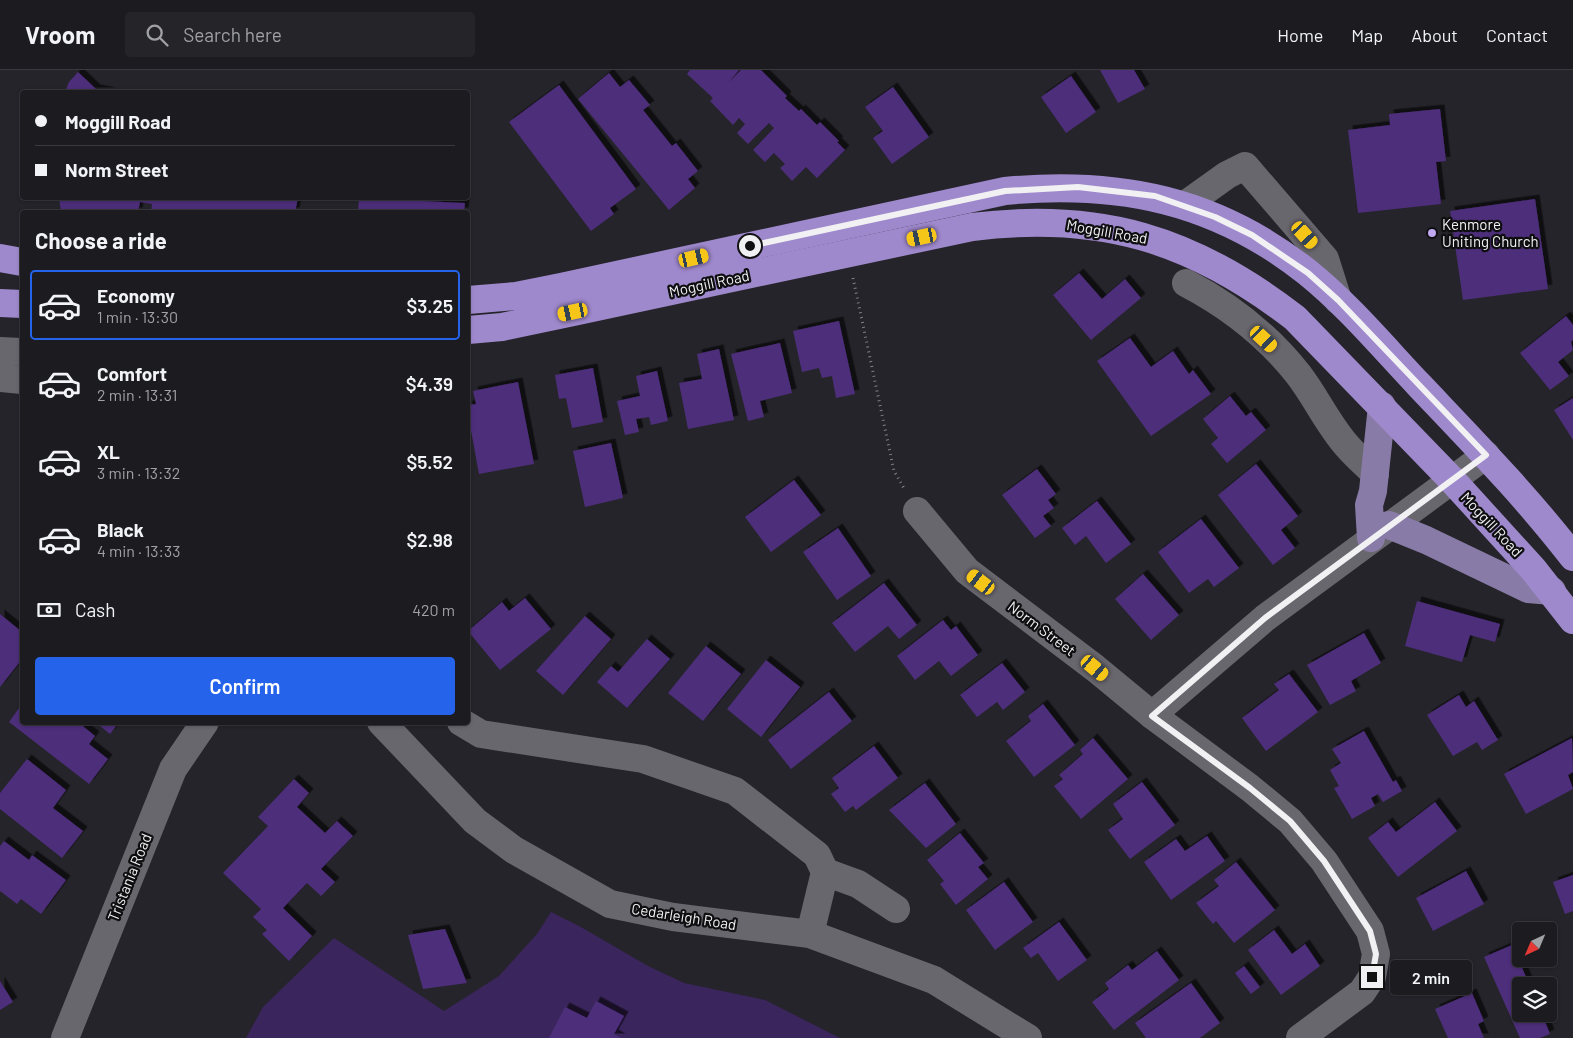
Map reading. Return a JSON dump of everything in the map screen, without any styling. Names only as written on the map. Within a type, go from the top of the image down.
[{"type":"highway","name":"Moggill Road","points":[[470,300],[516,296],[561,287],[1005,191],[1078,187],[1155,196],[1215,217],[1259,240],[1308,273],[1338,300],[1486,455],[1553,530],[1573,557]]},
{"type":"highway","name":"Moggill Road","points":[[470,330],[502,327],[972,227],[1007,222],[1085,224],[1155,239],[1187,251],[1243,280],[1295,318],[1452,480],[1552,591],[1573,620]]},
{"type":"highway","points":[[0,258],[20,262]]},
{"type":"highway","points":[[0,303],[20,304]]},
{"type":"main road","points":[[1382,406],[1370,505],[1380,532],[1421,537],[1528,589],[1552,591]]},
{"type":"street","points":[[1184,205],[1227,175],[1245,166],[1322,254],[1338,300]]},
{"type":"street","points":[[1186,283],[1243,320],[1274,348],[1297,374],[1347,447],[1375,474]]},
{"type":"street","points":[[0,351],[20,352]]},
{"type":"street","points":[[0,378],[20,380]]},
{"type":"street","points":[[1152,716],[1265,618],[1486,455]]},
{"type":"street","name":"Norm Street","points":[[917,512],[967,571],[1095,668],[1152,716],[1250,788],[1290,821],[1324,861],[1370,931],[1376,954],[1372,977],[1362,992],[1300,1038]]},
{"type":"street","name":"Tristania Road","points":[[65,1038],[173,769],[203,725]]},
{"type":"street","name":"Cedarleigh Road","points":[[384,725],[475,821],[514,850],[610,904],[673,917],[810,934],[934,980],[1028,1038]]},
{"type":"street","points":[[466,725],[481,734],[644,759],[734,791],[817,855],[825,872],[810,934]]},
{"type":"street","points":[[825,872],[858,884],[896,909]]},
{"type":"path","points":[[852,273],[894,471],[917,512]]},
{"type":"shaded area","points":[[551,912],[648,966],[684,983],[765,1000],[840,1038],[246,1038],[263,1007],[334,938],[444,1011],[499,976],[537,934]]},
{"type":"building","points":[[690,70],[739,70],[729,82],[741,70],[761,70],[787,96],[785,98],[799,111],[801,109],[817,125],[820,122],[839,141],[837,142],[845,150],[817,178],[806,167],[792,181],[780,168],[785,164],[774,153],[765,162],[753,150],[774,128],[769,123],[748,144],[737,133],[745,124],[739,118],[733,125],[710,101],[713,98],[687,74]]},
{"type":"building","points":[[1100,70],[1134,70],[1145,89],[1118,103]]},
{"type":"building","points":[[78,72],[96,89],[101,90],[66,90],[69,82]]},
{"type":"building","points":[[609,73],[620,87],[629,80],[650,105],[643,110],[672,146],[676,143],[698,171],[688,179],[695,188],[669,210],[578,99]]},
{"type":"building","points":[[1071,76],[1096,112],[1066,133],[1041,97]]},
{"type":"building","points":[[559,85],[636,189],[610,208],[614,214],[591,231],[509,122]]},
{"type":"building","points":[[893,87],[929,137],[892,164],[873,138],[883,131],[865,107]]},
{"type":"building","points":[[1440,109],[1446,161],[1436,162],[1441,204],[1358,213],[1348,130],[1390,125],[1389,114]]},
{"type":"building","points":[[1535,199],[1548,289],[1463,300],[1450,211]]},
{"type":"building","points":[[59,200],[298,200],[295,210],[151,210],[152,204],[140,202],[138,210],[61,210]]},
{"type":"building","points":[[359,200],[465,203],[464,210],[358,210]]},
{"type":"building","points":[[1079,273],[1102,299],[1125,279],[1141,298],[1091,340],[1053,295]]},
{"type":"building","points":[[1566,316],[1573,325],[1573,340],[1571,342],[1573,350],[1558,362],[1569,376],[1550,390],[1520,353]]},
{"type":"building","points":[[839,321],[855,394],[836,398],[832,376],[822,378],[819,368],[802,372],[793,331]]},
{"type":"building","points":[[1130,338],[1151,367],[1173,351],[1189,374],[1193,370],[1211,394],[1151,436],[1097,361]]},
{"type":"building","points":[[780,343],[792,393],[760,401],[764,417],[748,421],[731,354]]},
{"type":"building","points":[[719,349],[734,420],[688,429],[679,383],[702,379],[697,354]]},
{"type":"building","points":[[593,368],[603,422],[572,428],[566,398],[559,399],[555,375]]},
{"type":"building","points":[[657,371],[668,421],[651,425],[649,417],[636,419],[639,432],[625,435],[617,401],[640,396],[636,376]]},
{"type":"building","points":[[518,382],[534,464],[479,474],[470,425],[470,405],[476,404],[473,391]]},
{"type":"building","points":[[1230,396],[1246,416],[1251,412],[1266,430],[1227,463],[1211,444],[1218,438],[1203,419]]},
{"type":"building","points":[[1573,398],[1573,440],[1554,410]]},
{"type":"building","points":[[611,443],[623,498],[585,507],[573,451]]},
{"type":"building","points":[[1256,464],[1298,516],[1281,530],[1295,548],[1273,565],[1218,495]]},
{"type":"building","points":[[1037,469],[1056,494],[1048,500],[1054,508],[1043,516],[1051,526],[1035,538],[1002,495]]},
{"type":"building","points":[[794,480],[821,515],[771,552],[745,517]]},
{"type":"building","points":[[1097,501],[1131,544],[1106,563],[1086,536],[1075,545],[1062,528]]},
{"type":"building","points":[[1201,519],[1239,568],[1214,587],[1208,579],[1189,593],[1158,552]]},
{"type":"building","points":[[838,528],[871,576],[837,600],[803,552]]},
{"type":"building","points":[[1143,574],[1179,615],[1151,640],[1115,599]]},
{"type":"building","points":[[884,583],[917,625],[899,639],[888,626],[855,652],[832,623]]},
{"type":"building","points":[[525,598],[551,629],[500,670],[470,633],[470,629],[502,602],[509,611]]},
{"type":"building","points":[[1417,601],[1500,624],[1495,642],[1470,635],[1462,662],[1405,646]]},
{"type":"building","points":[[0,614],[20,630],[20,662],[0,687]]},
{"type":"building","points":[[585,616],[611,639],[563,695],[536,671]]},
{"type":"building","points":[[943,620],[951,630],[956,626],[978,655],[951,676],[939,661],[915,680],[897,656]]},
{"type":"building","points":[[1364,633],[1381,663],[1351,681],[1356,691],[1330,705],[1307,665]]},
{"type":"building","points":[[647,639],[670,659],[627,708],[597,682],[611,666],[618,672]]},
{"type":"building","points":[[706,646],[741,674],[703,721],[668,693]]},
{"type":"building","points":[[766,660],[800,687],[761,737],[727,709]]},
{"type":"building","points":[[1002,663],[1025,692],[1003,710],[997,702],[977,717],[960,695]]},
{"type":"building","points":[[1289,674],[1318,712],[1266,751],[1242,718],[1279,690],[1274,684]]},
{"type":"building","points":[[829,692],[852,721],[791,769],[768,740]]},
{"type":"building","points":[[1459,695],[1466,707],[1474,701],[1498,740],[1482,750],[1477,742],[1453,756],[1427,715]]},
{"type":"building","points":[[1043,704],[1075,745],[1034,777],[1006,741],[1031,721],[1028,716]]},
{"type":"building","points":[[20,707],[20,725],[82,725],[95,736],[89,744],[108,759],[89,784],[9,722]]},
{"type":"building","points":[[99,725],[117,725],[110,734]]},
{"type":"building","points":[[1364,731],[1393,782],[1396,780],[1402,791],[1383,802],[1378,794],[1371,798],[1375,806],[1352,819],[1334,788],[1339,786],[1330,770],[1341,763],[1332,749]]},
{"type":"building","points":[[1093,738],[1128,779],[1081,819],[1054,786],[1063,779],[1059,775],[1083,754],[1080,750]]},
{"type":"building","points":[[1572,738],[1573,772],[1568,775],[1573,789],[1526,814],[1504,774]]},
{"type":"building","points":[[874,746],[898,778],[856,810],[853,806],[845,812],[831,794],[839,788],[832,778]]},
{"type":"building","points":[[27,759],[66,790],[53,808],[83,831],[62,858],[0,809],[0,793]]},
{"type":"building","points":[[294,779],[309,793],[297,807],[325,833],[337,821],[353,836],[321,869],[335,882],[321,896],[307,883],[283,908],[312,936],[289,961],[262,934],[267,930],[253,917],[261,909],[223,873],[268,826],[258,817]]},
{"type":"building","points":[[1142,782],[1175,825],[1130,859],[1108,830],[1123,819],[1113,804]]},
{"type":"building","points":[[925,783],[956,824],[926,848],[889,810]]},
{"type":"building","points":[[1435,802],[1457,831],[1398,877],[1368,838],[1388,822],[1396,832]]},
{"type":"building","points":[[960,833],[984,863],[978,867],[988,879],[956,905],[940,884],[944,881],[927,860]]},
{"type":"building","points":[[1207,836],[1225,861],[1171,900],[1144,862],[1176,839],[1185,851]]},
{"type":"building","points":[[4,841],[29,860],[32,855],[66,880],[41,914],[21,899],[17,904],[0,891],[0,846]]},
{"type":"building","points":[[1236,862],[1275,910],[1234,943],[1216,921],[1213,924],[1196,903],[1219,886],[1214,880]]},
{"type":"building","points":[[1466,871],[1484,904],[1433,931],[1416,898]]},
{"type":"building","points":[[1573,875],[1573,911],[1565,914],[1553,882]]},
{"type":"building","points":[[1004,882],[1033,922],[995,950],[966,910]]},
{"type":"building","points":[[1059,922],[1087,960],[1058,981],[1038,953],[1031,958],[1023,948]]},
{"type":"building","points":[[445,929],[467,983],[423,989],[408,935]]},
{"type":"building","points":[[1274,930],[1292,954],[1305,944],[1320,966],[1281,995],[1248,950]]},
{"type":"building","points":[[1512,945],[1512,968],[1522,968],[1526,977],[1512,977],[1512,1020],[1484,957]]},
{"type":"building","points":[[1157,951],[1179,980],[1114,1030],[1092,1002],[1109,989],[1105,983],[1128,965],[1132,970]]},
{"type":"building","points":[[1244,966],[1260,987],[1251,994],[1235,973]]},
{"type":"building","points":[[0,981],[13,1002],[0,1010]]},
{"type":"building","points":[[1191,983],[1220,1023],[1200,1038],[1146,1038],[1135,1023]]},
{"type":"building","points":[[1472,993],[1484,1021],[1478,1024],[1484,1038],[1448,1038],[1435,1009]]},
{"type":"building","points":[[596,1001],[624,1016],[614,1034],[621,1038],[549,1038],[565,1007],[587,1018]]},
{"type":"building","points":[[1513,1022],[1545,1022],[1550,1034],[1540,1038],[1520,1038]]},
{"type":"place","name":"Kenmore Uniting Church","points":[[1432,233]]},
{"type":"route","points":[[750,246],[1005,191],[1078,187],[1155,196],[1215,217],[1252,235],[1308,273],[1338,300],[1486,455],[1265,618],[1152,716],[1250,788],[1290,821],[1324,861],[1370,931],[1376,954],[1372,977]]}]
